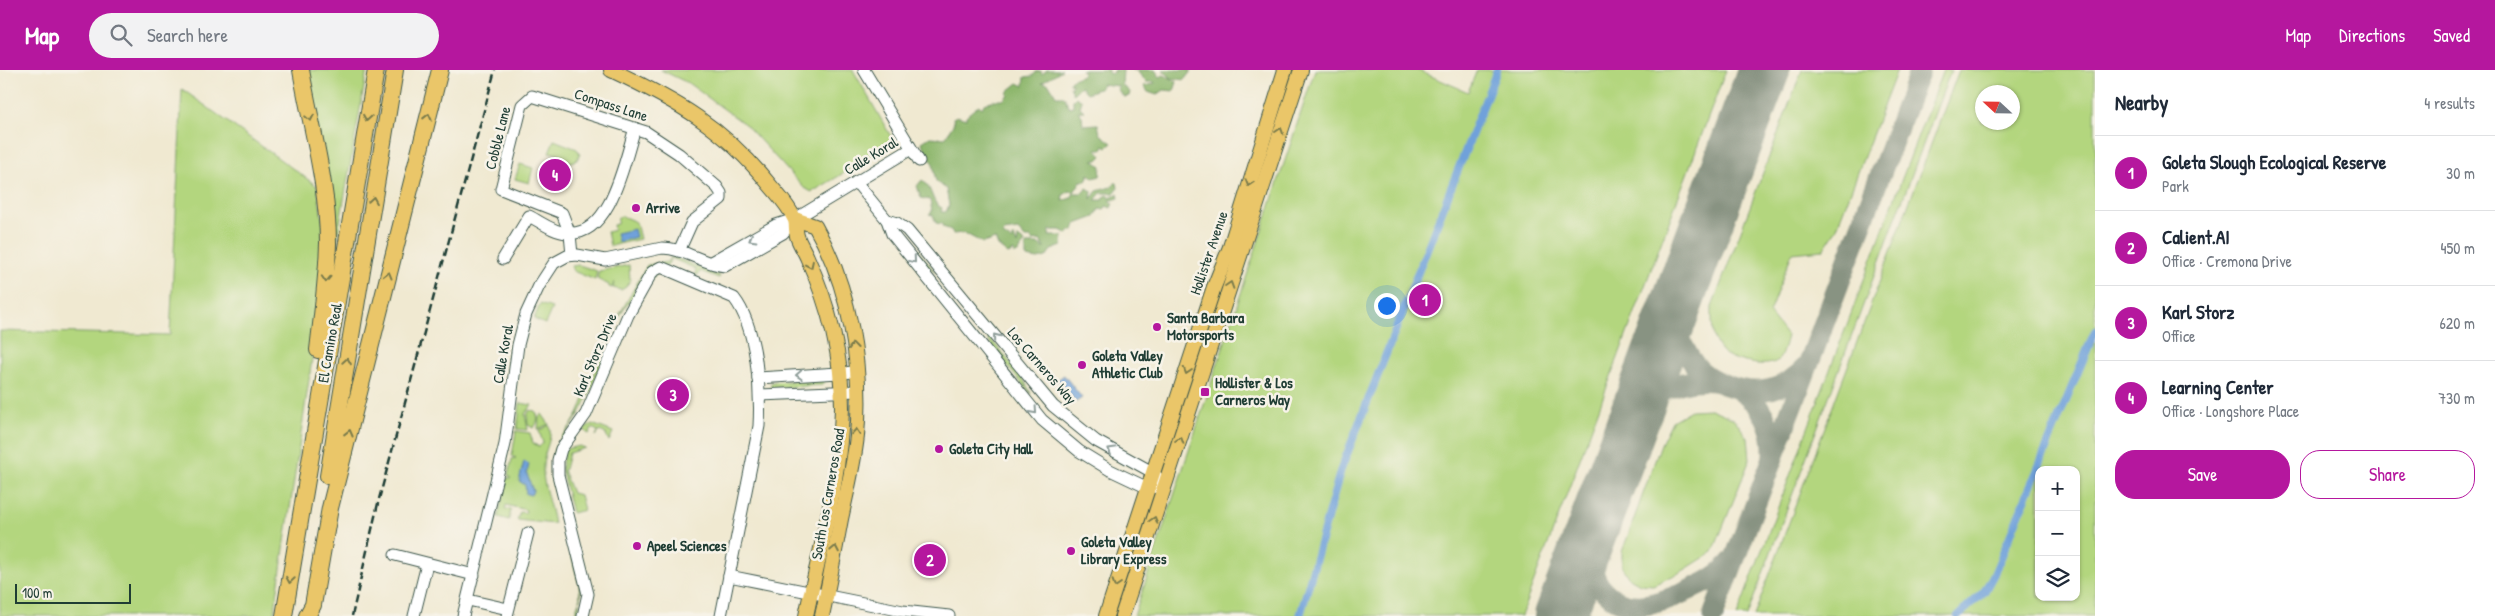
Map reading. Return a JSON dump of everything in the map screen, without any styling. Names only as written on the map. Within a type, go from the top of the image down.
[{"type":"highway","points":[[295,544],[325,290],[328,242],[324,197],[301,70]]},
{"type":"highway","name":"El Camino Real","points":[[284,616],[376,70]]},
{"type":"highway","name":"El Camino Real","points":[[306,616],[396,70]]},
{"type":"highway","points":[[306,616],[313,605],[330,508],[440,70]]},
{"type":"main road","name":"South Los Carneros Road","points":[[611,70],[677,102],[727,139],[760,173],[795,219],[797,236],[819,283],[829,316],[840,373],[840,434],[836,471],[806,616]]},
{"type":"main road","name":"Hollister Avenue","points":[[1106,616],[1214,287],[1230,246],[1285,70]]},
{"type":"main road","name":"Hollister Avenue","points":[[1122,616],[1301,70]]},
{"type":"main road","name":"South Los Carneros Road","points":[[795,219],[815,226],[834,261],[850,320],[857,391],[856,437],[851,472],[822,616]]},
{"type":"street","points":[[864,70],[919,161]]},
{"type":"street","name":"Compass Lane","points":[[528,98],[536,96],[649,134],[679,154],[709,179],[722,196],[718,203],[692,222],[679,251]]},
{"type":"street","name":"Cobble Lane","points":[[528,98],[522,104],[501,188],[557,210],[562,214],[570,234]]},
{"type":"street","points":[[503,259],[524,214],[551,228],[570,234],[595,224],[606,212],[635,128]]},
{"type":"street","name":"Calle Koral","points":[[464,616],[503,454],[515,362],[526,314],[550,267],[558,260],[572,255],[605,260],[662,248],[679,251],[715,265],[725,266],[783,233],[795,219],[911,149]]},
{"type":"street","name":"Los Carneros Way","points":[[856,182],[887,220],[892,234],[969,327],[1028,404],[1063,439],[1110,470],[1148,488]]},
{"type":"street","name":"Los Carneros Way","points":[[887,220],[897,223],[907,230],[1053,406],[1096,441],[1154,473],[1165,486]]},
{"type":"street","points":[[570,234],[572,255]]},
{"type":"street","name":"Karl Storz Drive","points":[[583,616],[588,594],[558,475],[558,460],[565,441],[586,414],[622,328],[652,272],[656,269],[666,268],[734,298],[746,320],[758,378],[760,395],[759,426],[721,616]]},
{"type":"street","points":[[969,327],[981,318]]},
{"type":"street","points":[[758,378],[855,372]]},
{"type":"street","points":[[760,395],[857,391]]},
{"type":"street","points":[[1148,488],[1165,486]]},
{"type":"street","points":[[468,600],[507,613],[528,534]]},
{"type":"street","points":[[395,555],[474,575]]},
{"type":"street","points":[[414,616],[427,564]]},
{"type":"street","points":[[729,576],[903,612],[949,616]]},
{"type":"green space","points":[[307,70],[367,70],[334,256]]},
{"type":"green space","points":[[661,70],[853,70],[893,140],[893,144],[812,192],[804,188],[746,125],[688,83]]},
{"type":"green space","points":[[1047,70],[1062,70],[1042,82],[1049,84],[1056,96],[1064,96],[1069,107],[1073,106],[1073,100],[1076,97],[1082,101],[1080,107],[1084,111],[1078,111],[1082,116],[1083,125],[1098,124],[1100,134],[1112,143],[1107,147],[1104,145],[1102,149],[1096,149],[1102,156],[1098,160],[1093,160],[1101,166],[1100,176],[1093,178],[1089,174],[1086,181],[1081,181],[1074,192],[1070,191],[1063,195],[1062,201],[1071,198],[1074,193],[1082,193],[1087,188],[1092,191],[1091,199],[1097,191],[1111,187],[1115,183],[1117,183],[1118,188],[1114,193],[1101,193],[1095,200],[1103,200],[1108,195],[1110,198],[1118,194],[1119,198],[1109,201],[1113,203],[1111,208],[1106,206],[1104,210],[1099,209],[1095,217],[1076,224],[1074,230],[1069,231],[1068,234],[1060,230],[1050,230],[1049,236],[1063,236],[1062,246],[1051,250],[1046,257],[1038,259],[1026,257],[1026,244],[1039,244],[1045,249],[1040,240],[1032,241],[1031,238],[1025,238],[1018,230],[1004,232],[1003,235],[1012,241],[1012,237],[1014,237],[1017,245],[1018,237],[1025,242],[1018,253],[1015,254],[1014,251],[1008,254],[998,246],[995,239],[983,243],[968,235],[966,236],[964,233],[953,234],[951,230],[943,227],[942,224],[936,223],[933,215],[929,214],[932,212],[930,200],[921,198],[917,186],[922,180],[926,183],[936,203],[942,208],[941,212],[946,212],[949,205],[946,189],[936,181],[933,164],[922,142],[930,137],[945,138],[954,123],[953,118],[957,116],[966,119],[966,116],[979,105],[982,108],[984,104],[994,100],[1003,100],[1007,96],[1008,91],[1018,83],[1024,86],[1025,77],[1033,76],[1036,72],[1041,71],[1042,74]]},
{"type":"green space","points":[[1081,70],[1108,70],[1108,73],[1111,74],[1115,70],[1123,70],[1122,85],[1130,92],[1129,96],[1124,97],[1117,89],[1119,86],[1101,84],[1101,88],[1087,93],[1081,86],[1073,94],[1070,86],[1073,84],[1069,83],[1071,80],[1082,75],[1084,71]]},
{"type":"green space","points":[[1133,70],[1155,70],[1160,77],[1164,75],[1177,82],[1174,91],[1164,90],[1157,95],[1148,92],[1144,86],[1154,84],[1155,82],[1146,82],[1137,71]]},
{"type":"green space","points":[[1163,70],[1192,70],[1184,80],[1171,78]]},
{"type":"green space","points":[[1315,70],[1417,70],[1468,92],[1477,70],[1726,70],[1521,616],[1134,616]]},
{"type":"green space","points":[[1802,70],[1897,70],[1836,230],[1823,250],[1792,253],[1769,313],[1787,336],[1780,358],[1769,364],[1751,363],[1734,359],[1718,348],[1713,331],[1712,307]]},
{"type":"green space","points":[[1943,70],[1951,70],[1747,616],[1737,616]]},
{"type":"green space","points":[[1959,70],[2095,70],[2095,616],[1754,616]]},
{"type":"green space","points":[[182,89],[317,186],[324,230],[322,292],[274,616],[0,616],[0,331],[170,335]]},
{"type":"green space","points":[[554,140],[577,149],[580,154],[577,160],[568,163],[557,154],[549,152]]},
{"type":"green space","points":[[520,164],[533,168],[529,183],[515,179]]},
{"type":"green space","points":[[622,216],[636,222],[640,239],[610,246],[607,232],[614,230],[613,225],[617,224],[618,217]]},
{"type":"green space","points":[[899,227],[936,273],[921,261],[896,230]]},
{"type":"green space","points":[[672,256],[720,276],[719,278],[700,271],[698,275],[695,274],[696,269],[671,258],[668,264],[638,292],[629,302],[615,326],[587,399],[555,455],[553,472],[581,590],[580,599],[579,585],[551,475],[553,454],[555,447],[578,414],[611,330],[647,265],[667,262]]},
{"type":"green space","points":[[579,265],[597,271],[595,280],[573,271],[571,266]]},
{"type":"green space","points":[[629,265],[630,280],[626,287],[621,290],[613,288],[614,282],[612,288],[597,279],[599,271]]},
{"type":"green space","points":[[540,304],[552,308],[545,324],[534,319]]},
{"type":"green space","points":[[985,332],[1023,378],[1031,394],[994,351]]},
{"type":"green space","points":[[823,379],[822,385],[772,388],[770,385],[772,382]]},
{"type":"green space","points":[[520,403],[532,405],[525,414],[528,430],[517,429]]},
{"type":"green space","points":[[1711,409],[1734,419],[1748,438],[1750,459],[1713,552],[1681,572],[1653,585],[1640,584],[1628,577],[1622,567],[1622,552],[1661,444],[1672,421],[1691,410]]},
{"type":"green space","points":[[530,410],[535,411],[537,415],[537,422],[533,428],[528,425],[527,415]]},
{"type":"green space","points":[[542,414],[549,424],[538,429],[539,417]]},
{"type":"green space","points":[[592,424],[613,432],[609,441],[606,434],[600,431],[596,436],[598,431],[592,428],[589,434],[586,432],[584,429]]},
{"type":"green space","points":[[549,425],[550,435],[543,460],[543,473],[554,524],[517,520],[520,512],[525,513],[526,510],[506,505],[505,509],[511,510],[509,520],[498,517],[507,478],[511,478],[508,475],[512,459],[516,458],[512,456],[516,431],[530,433],[533,443],[539,447],[543,443],[539,431]]},
{"type":"green space","points":[[580,446],[585,448],[569,453],[565,469],[563,470],[572,493],[580,495],[584,510],[572,513],[561,469],[565,449]]},
{"type":"green space","points":[[1150,503],[1152,503],[1119,616],[1113,616]]},
{"type":"green space","points":[[580,599],[578,616],[574,616]]},
{"type":"water","points":[[634,229],[636,237],[618,242],[616,233]]},
{"type":"water","points":[[1064,375],[1082,398],[1076,402],[1062,384],[1056,381]]},
{"type":"water","points":[[524,461],[529,464],[527,474],[533,491],[531,495],[526,494],[525,485],[519,481]]},
{"type":"waterway","points":[[1300,616],[1340,472],[1497,70]]},
{"type":"waterway","points":[[1958,616],[1984,592],[1995,572],[2095,331]]},
{"type":"taxiway","points":[[1713,616],[1920,70]]},
{"type":"taxiway","points":[[1671,319],[1684,348],[1694,364],[1708,377],[1726,385],[1749,391],[1770,389],[1789,381],[1807,366]]},
{"type":"taxiway","points":[[1640,400],[1678,384],[1698,381],[1719,382]]},
{"type":"taxiway","points":[[1739,390],[1761,410],[1769,426],[1773,454]]},
{"type":"taxiway","points":[[1584,550],[1599,585],[1608,595],[1618,601],[1639,605],[1650,604],[1683,593],[1710,580],[1733,560]]},
{"type":"runway","points":[[1560,616],[1764,70]]},
{"type":"railway","points":[[352,616],[379,499],[495,70]]},
{"type":"place","name":"Learning Center","points":[[555,175]]},
{"type":"place","name":"Arrive","points":[[636,208]]},
{"type":"place","name":"Goleta Slough Ecological Reserve","points":[[1425,300]]},
{"type":"place","name":"Santa Barbara Motorsports","points":[[1157,327]]},
{"type":"place","name":"Goleta Valley Athletic Club","points":[[1082,365]]},
{"type":"place","name":"Hollister & Los Carneros Way","points":[[1205,392]]},
{"type":"place","name":"Karl Storz","points":[[673,395]]},
{"type":"place","name":"Goleta City Hall","points":[[939,449]]},
{"type":"place","name":"Apeel Sciences","points":[[637,546]]},
{"type":"place","name":"Goleta Valley Library Express","points":[[1071,551]]},
{"type":"place","name":"Calient.AI","points":[[930,560]]}]
